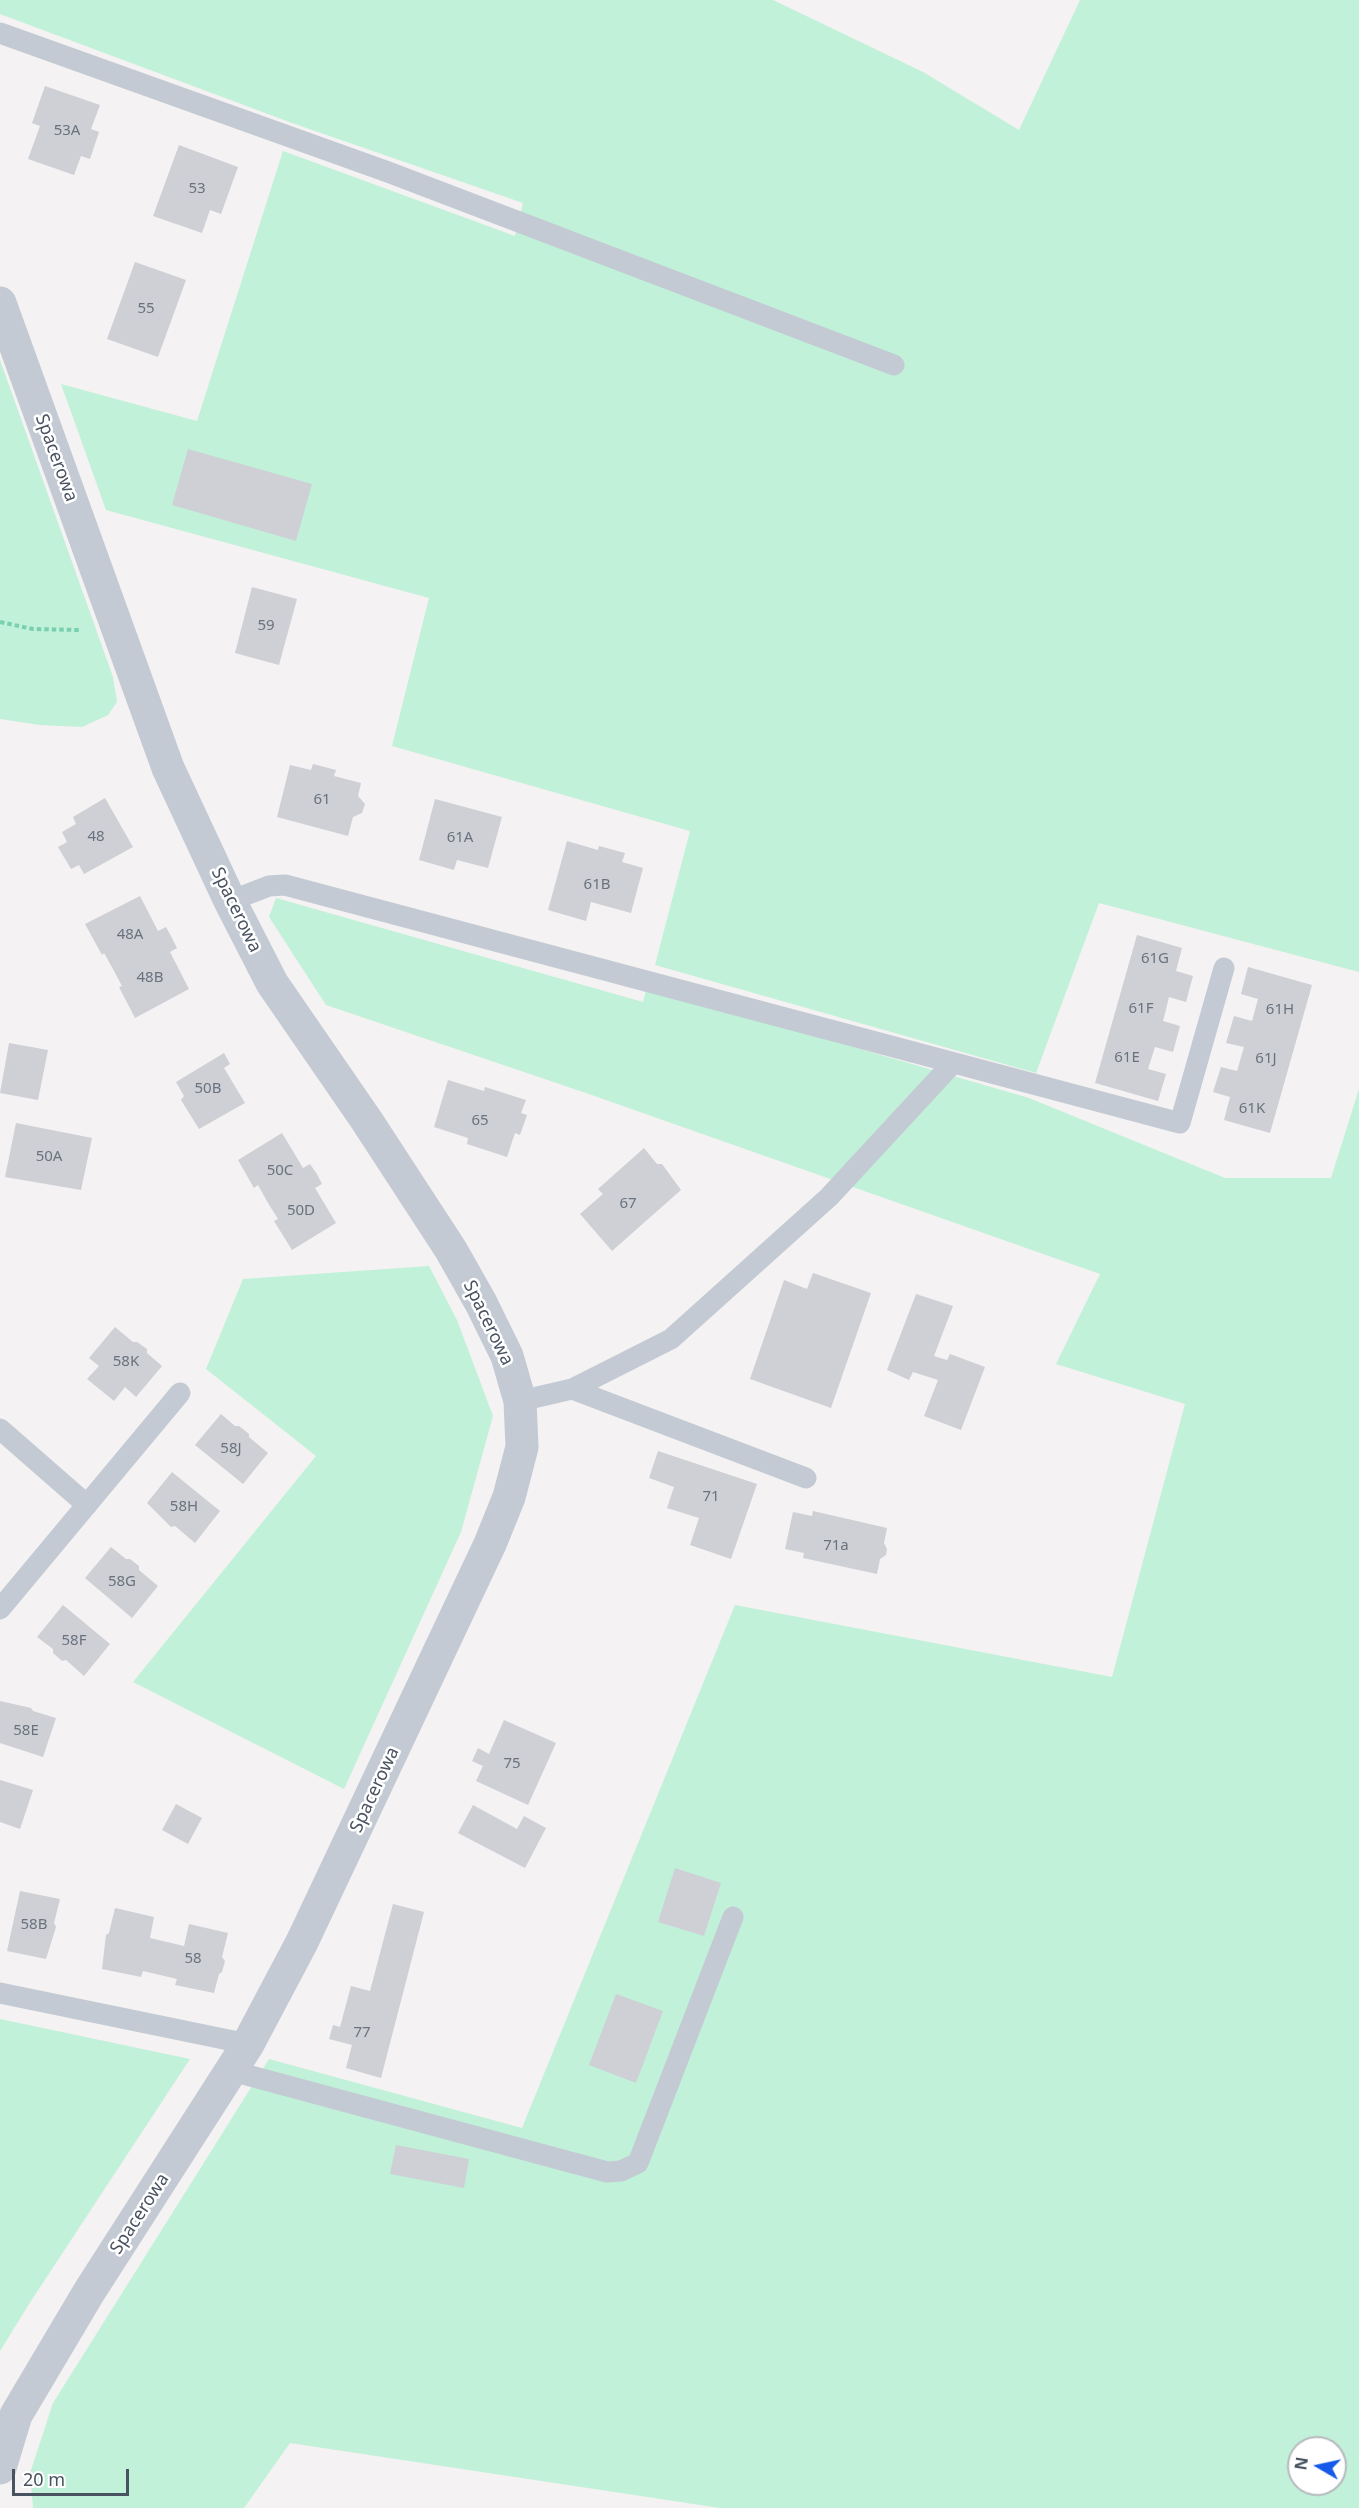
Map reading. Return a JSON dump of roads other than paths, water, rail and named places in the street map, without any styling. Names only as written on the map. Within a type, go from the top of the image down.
[{"type":"street","name":"Spacerowa","points":[[0,303],[168,768],[230,901],[272,983],[367,1121],[451,1250],[481,1303],[507,1356],[520,1401],[522,1447],[509,1497],[490,1544],[302,1942],[240,2058],[89,2292],[16,2415],[0,2468]]},
{"type":"lane","points":[[0,33],[388,172],[894,365]]},
{"type":"lane","points":[[230,901],[268,886],[285,885],[1180,1123],[1224,968]]},
{"type":"lane","points":[[520,1401],[572,1389],[671,1339],[829,1197],[953,1063]]},
{"type":"lane","points":[[572,1389],[806,1478]]},
{"type":"lane","points":[[0,1608],[180,1393]]},
{"type":"lane","points":[[0,1430],[87,1505]]},
{"type":"lane","points":[[0,1993],[240,2058],[607,2172],[621,2171],[638,2163],[733,1917]]}]
